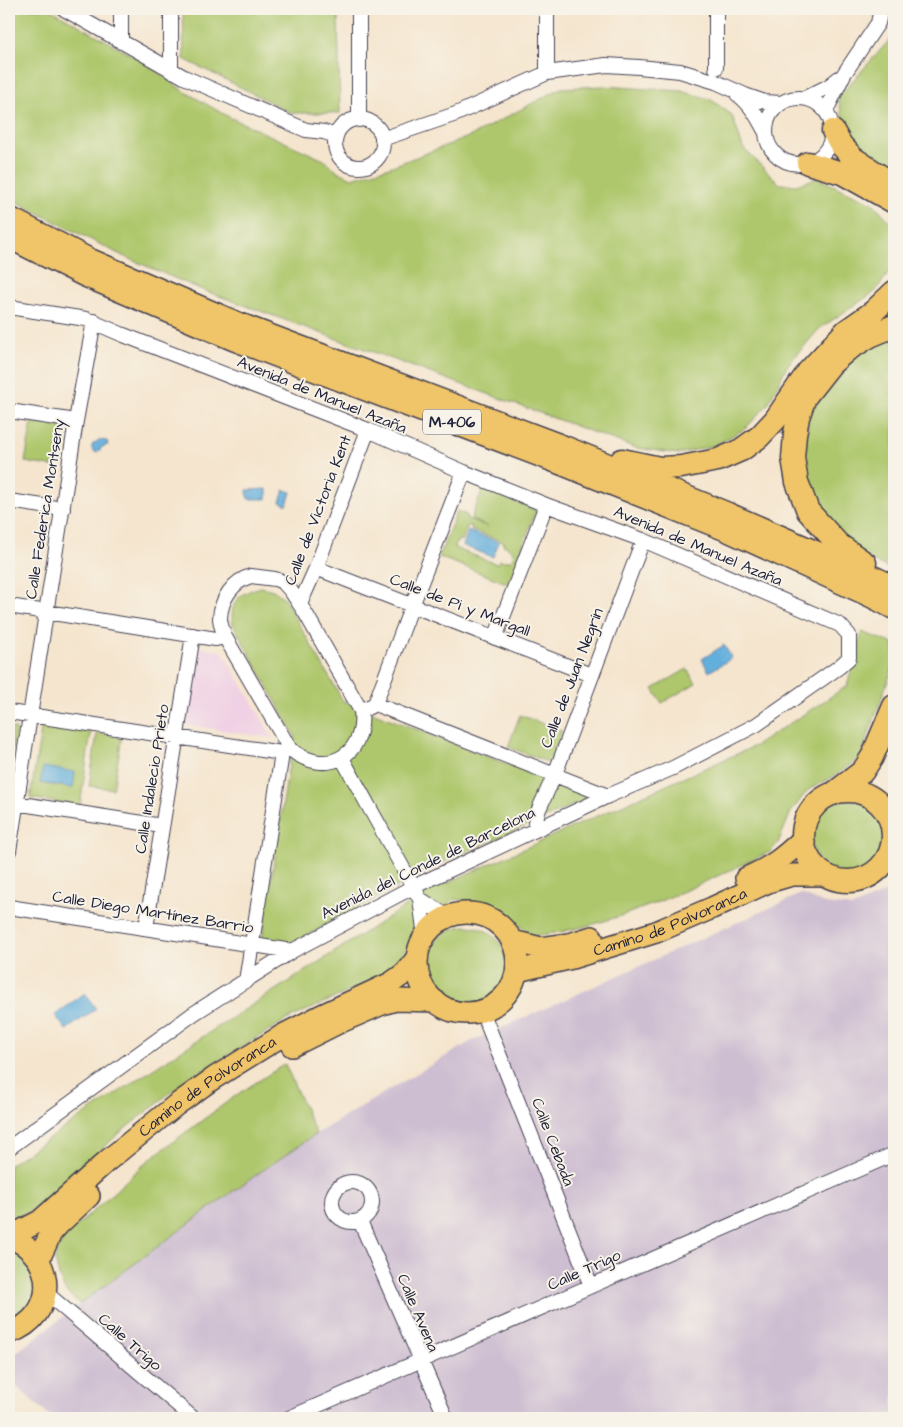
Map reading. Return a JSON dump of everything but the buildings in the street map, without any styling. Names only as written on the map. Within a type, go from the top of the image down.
[{"type":"highway","points":[[829,121],[841,145],[884,188],[894,202]]},
{"type":"highway","points":[[808,163],[884,188],[894,208]]},
{"type":"highway","name":"M-406","points":[[9,218],[90,260],[239,324],[564,447],[728,514],[894,588]]},
{"type":"highway","name":"M-406","points":[[9,237],[84,275],[233,339],[560,463],[727,530],[871,596],[894,610]]},
{"type":"highway","name":"M-406","points":[[564,447],[660,468],[681,467],[718,460],[741,450],[759,437],[775,420],[808,372],[846,331],[873,312],[894,292]]},
{"type":"highway","name":"M-406","points":[[823,356],[848,338],[894,313]]},
{"type":"highway","points":[[894,326],[870,336],[848,350],[831,364],[805,397],[798,417],[793,458],[797,482],[808,512],[838,544],[868,566],[894,579]]},
{"type":"highway","points":[[883,733],[877,784],[892,825],[892,852],[884,864],[874,873],[862,879],[849,882],[836,880],[824,875],[813,865],[806,853],[803,838],[804,824],[810,811],[820,801],[834,794],[863,771],[872,757],[894,706]]},
{"type":"highway","points":[[834,794],[846,791],[859,792],[871,797],[887,811]]},
{"type":"main road","name":"Camino de Polvoranca","points":[[512,941],[541,948],[569,944],[652,918],[763,871],[784,858],[803,838]]},
{"type":"main road","name":"Camino de Polvoranca","points":[[517,971],[572,958],[656,932],[768,882],[792,875],[824,875]]},
{"type":"main road","points":[[462,914],[477,914],[503,928],[512,941],[517,956],[517,971],[513,984],[505,996],[495,1005],[482,1011],[470,1013],[456,1012],[445,1008],[435,1001],[424,989],[418,974],[420,947],[425,936],[435,925],[448,917],[462,914]]},
{"type":"main road","name":"Camino de Polvoranca","points":[[9,1237],[40,1221],[114,1155],[176,1104],[214,1078],[283,1035],[391,983],[405,973],[418,958]]},
{"type":"main road","name":"Camino de Polvoranca","points":[[39,1259],[51,1233],[59,1224],[151,1140],[222,1089],[285,1050],[382,1004],[396,1000],[435,1001]]},
{"type":"main road","points":[[9,1237],[31,1249],[39,1259],[45,1275],[46,1292],[41,1307],[32,1320],[19,1330],[9,1333]]},
{"type":"street","points":[[64,9],[171,71],[306,130],[324,132],[336,136]]},
{"type":"street","points":[[121,9],[121,42]]},
{"type":"street","points":[[171,9],[171,71]]},
{"type":"street","points":[[359,120],[360,9]]},
{"type":"street","points":[[547,9],[547,73]]},
{"type":"street","points":[[716,9],[716,68]]},
{"type":"street","points":[[844,74],[828,86],[805,98],[789,99],[775,108],[766,124],[766,133],[772,151],[780,158],[788,163],[798,165],[818,159],[826,152],[831,142],[829,121],[844,74],[878,23],[881,9]]},
{"type":"street","points":[[382,139],[456,114],[547,73],[606,65],[680,71],[716,82],[765,102],[782,103]]},
{"type":"street","points":[[724,86],[742,98],[755,113],[766,133]]},
{"type":"street","points":[[805,98],[820,105],[829,121]]},
{"type":"street","points":[[359,120],[367,121],[380,131],[382,147],[380,154],[369,165],[354,167],[346,164],[340,158],[336,152],[335,144],[339,130],[345,124],[359,120]]},
{"type":"street","name":"Avenida de Manuel Azaña","points":[[9,306],[94,321],[120,334],[368,430],[546,505],[643,540],[840,625]]},
{"type":"street","name":"Calle Federica Montseny","points":[[9,851],[13,803],[30,715],[76,422],[94,321]]},
{"type":"street","points":[[9,411],[76,422]]},
{"type":"street","name":"Calle de Victoria Kent","points":[[300,604],[316,568],[368,430]]},
{"type":"street","points":[[361,711],[375,704],[464,472]]},
{"type":"street","points":[[9,501],[63,509]]},
{"type":"street","points":[[495,638],[546,505]]},
{"type":"street","name":"Calle de Juan Negrín","points":[[537,828],[535,822],[539,809],[555,774],[643,540]]},
{"type":"street","name":"Calle de Pi y Margall","points":[[316,568],[591,675]]},
{"type":"street","points":[[9,712],[177,738],[286,751],[319,763],[342,758],[349,752],[361,730],[361,711],[300,604],[283,582],[257,576],[244,578],[228,592],[220,619],[225,637],[286,751],[246,981]]},
{"type":"street","points":[[9,606],[216,639],[225,637]]},
{"type":"street","name":"Avenida del Conde de Barcelona","points":[[9,1148],[193,1014],[292,951],[417,893],[537,828],[673,768],[756,725],[850,658],[849,635],[840,625]]},
{"type":"street","name":"Calle Indalecio Prieto","points":[[146,928],[193,635]]},
{"type":"street","points":[[375,704],[608,796]]},
{"type":"street","points":[[342,758],[417,893],[425,936]]},
{"type":"street","points":[[13,803],[162,826]]},
{"type":"street","points":[[417,893],[448,917]]},
{"type":"street","name":"Calle Diego Martínez Barrio","points":[[9,907],[292,951]]},
{"type":"street","name":"Calle Cebada","points":[[482,1011],[591,1286]]},
{"type":"street","name":"Calle Trigo","points":[[289,1418],[894,1154]]},
{"type":"street","name":"Calle Avena","points":[[360,1221],[446,1418]]},
{"type":"street","name":"Calle Trigo","points":[[46,1292],[193,1418]]},
{"type":"shaded area","points":[[199,647],[222,651],[273,738],[187,725]]},
{"type":"shaded area","points":[[894,888],[894,1418],[52,1418],[9,1380],[9,1358],[240,1186],[316,1134],[472,1041],[801,894],[825,904],[853,907]]},
{"type":"green space","points":[[9,9],[50,9],[142,61],[182,90],[227,116],[324,160],[337,171],[352,178],[390,167],[471,136],[561,88],[603,86],[681,91],[710,99],[732,115],[743,148],[780,184],[796,185],[817,178],[873,203],[894,226],[894,265],[876,291],[819,329],[787,366],[768,404],[746,428],[716,445],[679,454],[636,448],[200,289],[125,257],[9,198]]},
{"type":"green space","points":[[183,9],[338,9],[340,113],[292,113],[184,59]]},
{"type":"green space","points":[[894,35],[894,171],[848,145],[838,97]]},
{"type":"green space","points":[[894,340],[894,571],[865,557],[821,518],[801,466],[810,412],[832,371],[876,343]]},
{"type":"green space","points":[[32,422],[62,427],[56,467],[25,462]]},
{"type":"green space","points":[[483,489],[536,510],[509,584],[439,557],[457,511],[467,515],[466,518],[488,527],[471,519]],"holes":[[[468,525],[472,527],[471,530],[504,542],[503,545],[512,551],[512,559],[509,561],[499,560],[497,564],[454,548],[458,540],[462,541]]]},
{"type":"green space","points":[[261,587],[273,590],[284,598],[343,701],[592,797],[430,868],[293,943],[262,939],[295,736],[233,624],[233,609],[238,599],[247,592]]},
{"type":"green space","points":[[862,632],[894,644],[894,664],[860,758],[836,775],[808,790],[791,812],[778,843],[770,852],[684,891],[625,914],[595,924],[533,936],[494,906],[454,899],[411,940],[403,955],[385,975],[288,1019],[171,1092],[122,1131],[34,1209],[25,1214],[9,1218],[9,1165],[173,1056],[429,891],[757,745],[847,686]]},
{"type":"green space","points":[[687,669],[696,683],[662,703],[653,689]]},
{"type":"green space","points":[[520,715],[562,731],[550,763],[508,747]]},
{"type":"green space","points":[[42,724],[91,732],[80,806],[30,798]]},
{"type":"green space","points":[[9,728],[16,729],[9,774]]},
{"type":"green space","points":[[97,733],[122,736],[113,789],[89,786]]},
{"type":"green space","points":[[848,800],[862,803],[874,811],[882,823],[885,837],[882,851],[874,863],[862,871],[848,874],[834,871],[822,863],[814,851],[811,837],[814,823],[822,811],[834,803]]},
{"type":"green space","points":[[459,926],[475,926],[496,937],[507,958],[507,974],[496,995],[475,1006],[459,1006],[445,1000],[433,988],[427,974],[427,958],[433,944],[445,932]]},
{"type":"green space","points":[[285,1064],[316,1134],[240,1186],[80,1304],[66,1292],[55,1260],[57,1249],[66,1236],[151,1158],[238,1094]]},
{"type":"green space","points":[[9,1246],[30,1263],[34,1270],[36,1284],[34,1297],[29,1308],[9,1322]]},
{"type":"water","points":[[99,440],[107,441],[108,445],[102,447],[98,452],[94,452],[92,445]]},
{"type":"water","points":[[267,489],[267,499],[248,499],[247,490]]},
{"type":"water","points":[[284,490],[291,492],[287,505],[280,502]]},
{"type":"water","points":[[468,531],[499,542],[493,557],[463,546]]},
{"type":"water","points":[[724,645],[732,658],[709,672],[702,659]]},
{"type":"water","points":[[43,767],[75,772],[73,788],[40,783]]},
{"type":"water","points":[[85,993],[96,1009],[66,1030],[55,1015]]}]
